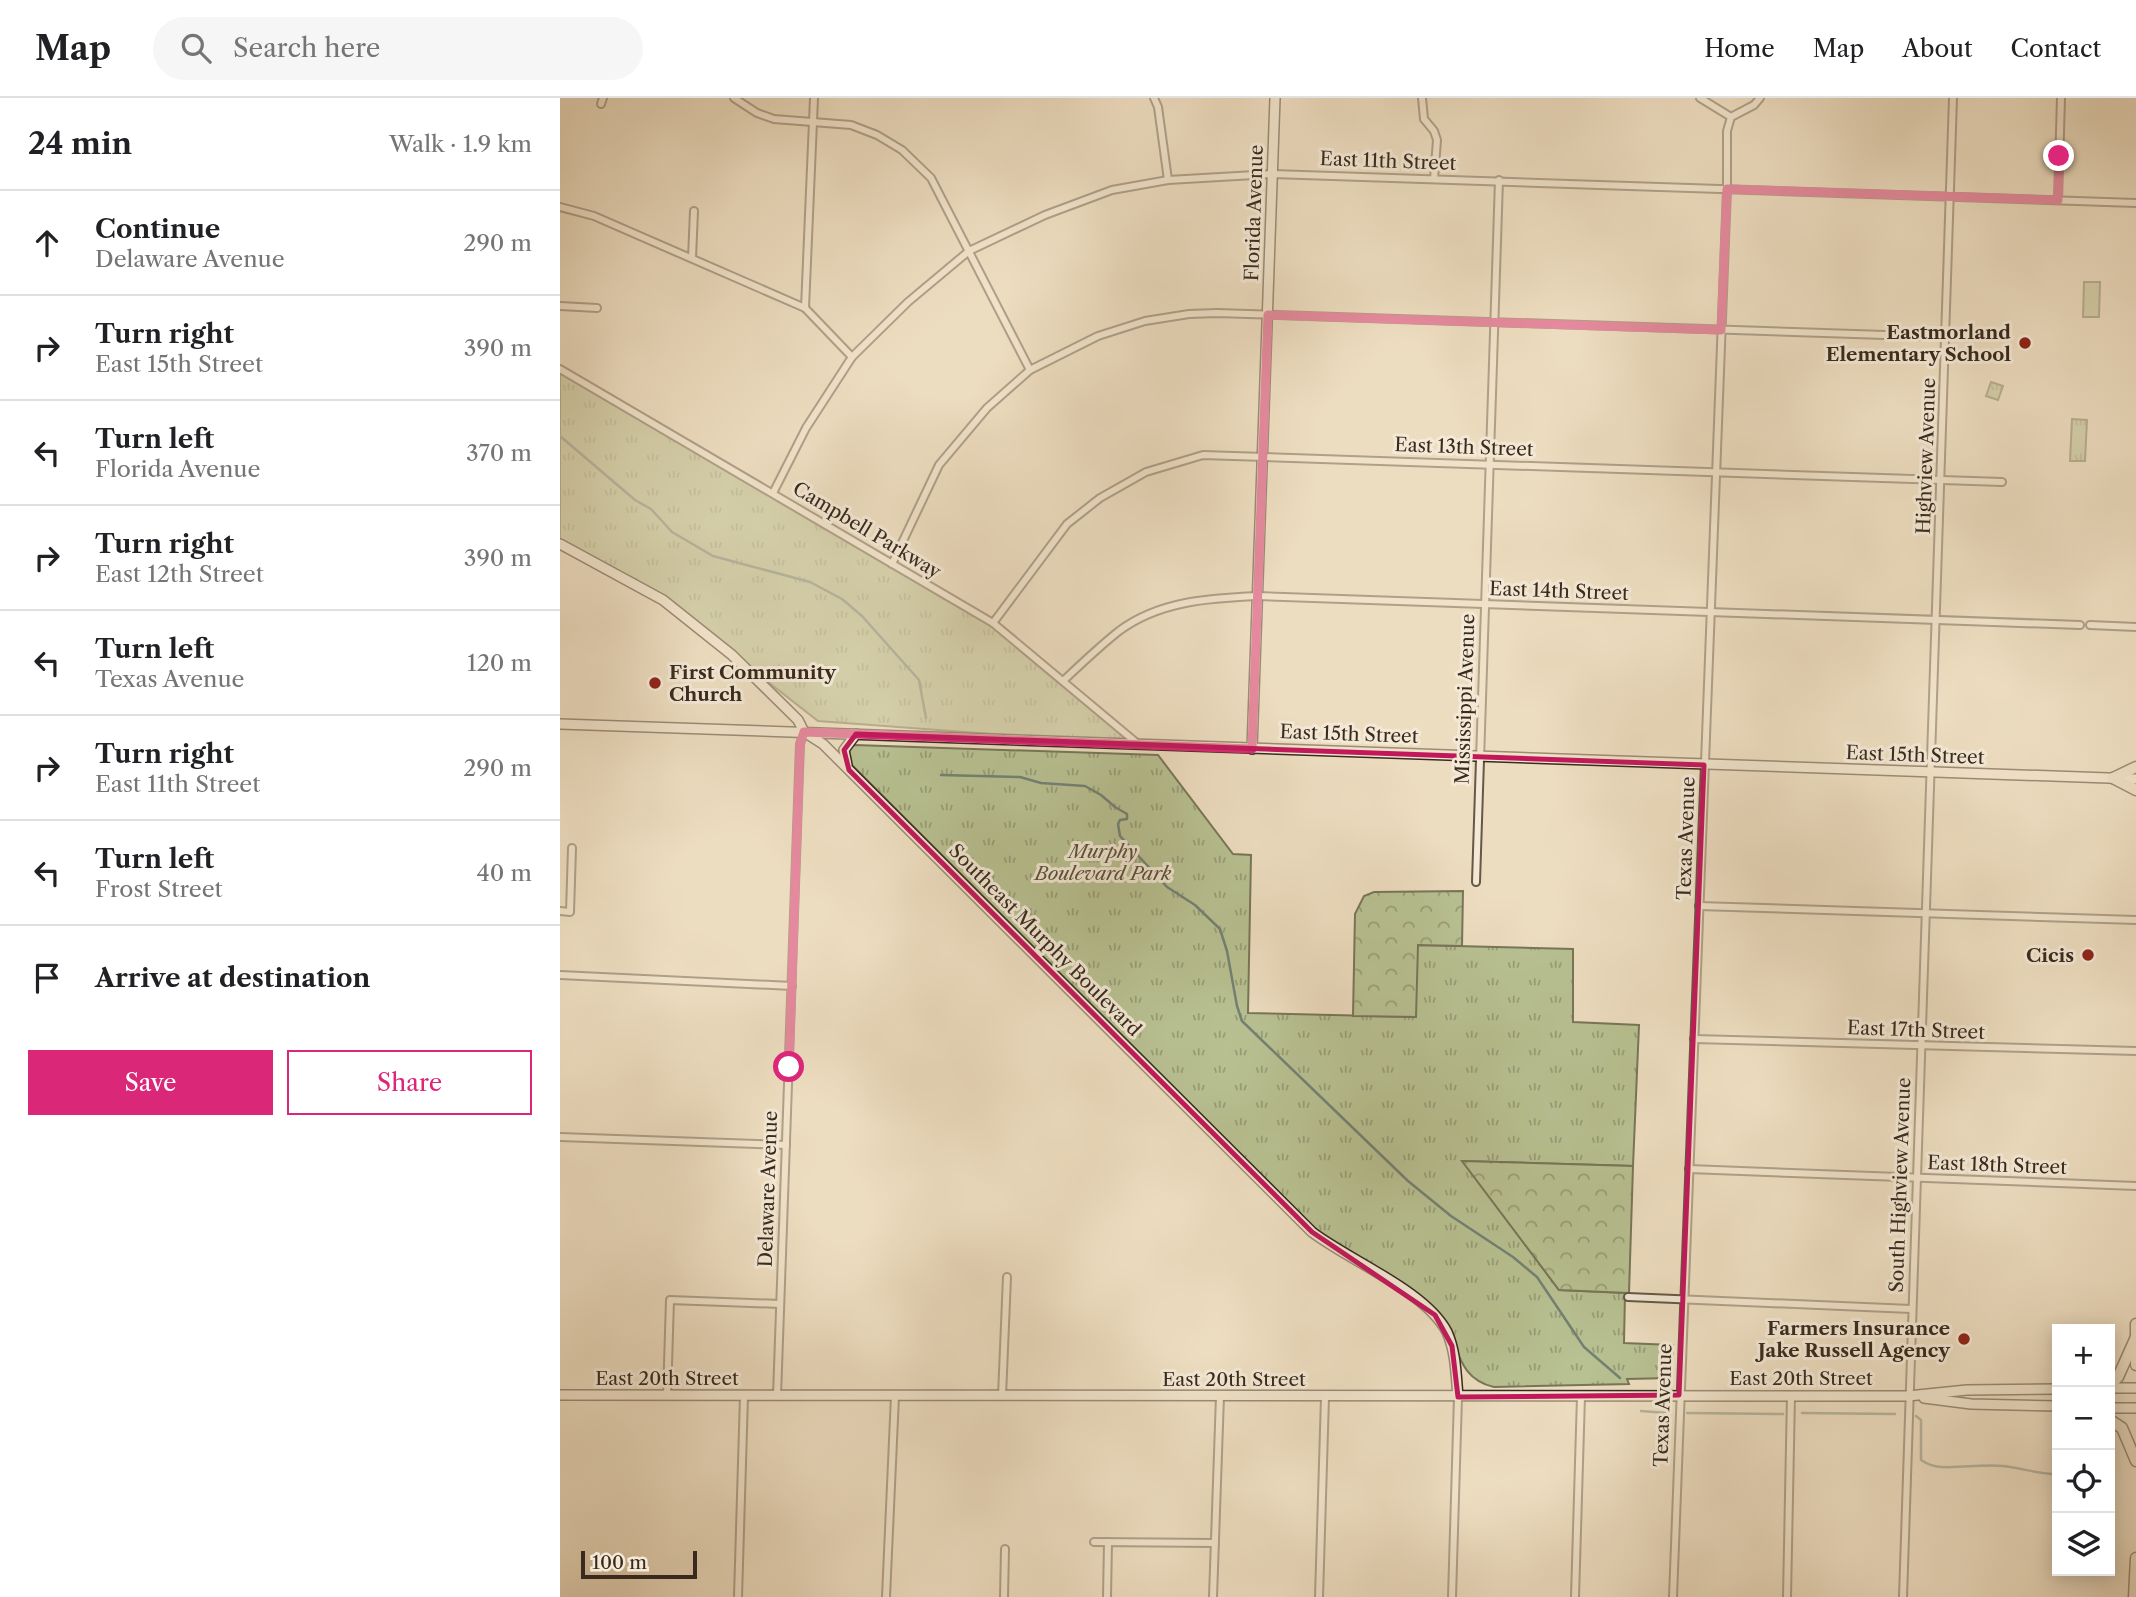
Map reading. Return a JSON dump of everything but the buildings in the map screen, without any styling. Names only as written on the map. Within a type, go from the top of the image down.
[{"type":"main road","name":"Florida Avenue","points":[[1252,749],[1275,98]]},
{"type":"main road","name":"Southeast Murphy Boulevard","points":[[560,544],[663,600],[732,655],[798,719],[804,732],[823,744],[1312,1232],[1332,1248],[1421,1302],[1435,1315],[1452,1346],[1458,1397]]},
{"type":"main road","name":"East 15th Street","points":[[560,724],[1930,774],[2136,779]]},
{"type":"main road","points":[[849,770],[844,760],[844,750],[856,734]]},
{"type":"main road","points":[[2113,778],[2136,767]]},
{"type":"main road","points":[[2113,778],[2136,790]]},
{"type":"main road","points":[[2136,1324],[2136,1365]]},
{"type":"main road","points":[[2115,1381],[2136,1337]]},
{"type":"main road","points":[[2115,1387],[2136,1388]]},
{"type":"main road","name":"East 20th Street","points":[[560,1395],[1908,1396],[1967,1390],[2052,1389]]},
{"type":"main road","name":"East 20th Street","points":[[1908,1396],[1971,1404],[2052,1406]]},
{"type":"main road","points":[[2115,1408],[2136,1408]]},
{"type":"main road","points":[[2115,1423],[2122,1428],[2136,1461]]},
{"type":"main road","points":[[2134,1597],[2136,1558]]},
{"type":"street","points":[[734,98],[757,113],[774,119],[851,125],[877,135],[902,150],[931,178],[1030,370]]},
{"type":"street","points":[[805,308],[814,98]]},
{"type":"street","points":[[1154,98],[1158,107],[1168,180]]},
{"type":"street","points":[[1422,98],[1424,119],[1434,131],[1437,141],[1434,178]]},
{"type":"street","points":[[1700,98],[1731,117],[1754,105],[1760,98]]},
{"type":"street","name":"Highview Avenue","points":[[1930,774],[1953,98]]},
{"type":"street","points":[[2058,200],[2061,98]]},
{"type":"street","name":"Texas Avenue","points":[[1673,1597],[1727,189],[1727,131],[1731,117]]},
{"type":"street","name":"East 11th Street","points":[[773,493],[806,428],[852,357],[908,302],[969,251],[1045,215],[1112,190],[1168,180],[1273,174],[2136,203]]},
{"type":"street","name":"Mississippi Avenue","points":[[1476,882],[1499,180]]},
{"type":"street","points":[[560,207],[594,216],[805,308],[852,357]]},
{"type":"street","points":[[692,258],[694,211]]},
{"type":"street","points":[[560,306],[597,308]]},
{"type":"street","points":[[892,564],[939,465],[987,408],[1030,370],[1098,336],[1145,321],[1189,314],[1268,315],[1946,337]]},
{"type":"street","name":"Campbell Parkway","points":[[560,369],[993,623],[1139,745]]},
{"type":"street","name":"East 13th Street","points":[[993,623],[1067,524],[1100,498],[1146,472],[1203,455],[2002,482]]},
{"type":"street","name":"East 14th Street","points":[[1063,681],[1121,629],[1161,610],[1206,598],[1258,597],[2080,625]]},
{"type":"street","points":[[2090,625],[2136,626]]},
{"type":"street","name":"Delaware Avenue","points":[[777,1396],[800,744],[804,732]]},
{"type":"street","name":"South Highview Avenue","points":[[1903,1597],[1930,774]]},
{"type":"street","points":[[560,911],[570,912],[572,848]]},
{"type":"street","points":[[1699,906],[2136,920]]},
{"type":"street","points":[[560,975],[792,986]]},
{"type":"street","name":"East 17th Street","points":[[1694,1039],[2136,1051]]},
{"type":"street","points":[[560,1137],[786,1145]]},
{"type":"street","name":"East 18th Street","points":[[1689,1169],[2136,1186]]},
{"type":"street","points":[[1002,1396],[1007,1277]]},
{"type":"street","points":[[1628,1297],[1911,1309]]},
{"type":"street","points":[[667,1396],[670,1300],[780,1304]]},
{"type":"street","points":[[1787,1597],[1791,1395]]},
{"type":"street","points":[[738,1597],[744,1396]]},
{"type":"street","points":[[886,1597],[895,1396]]},
{"type":"street","points":[[1213,1597],[1220,1396]]},
{"type":"street","points":[[1575,1597],[1580,1396]]},
{"type":"street","points":[[1320,1597],[1325,1397]]},
{"type":"street","points":[[1452,1597],[1458,1397]]},
{"type":"street","points":[[1094,1542],[1215,1543]]},
{"type":"street","points":[[1107,1597],[1108,1542]]},
{"type":"street","points":[[1004,1597],[1005,1549]]},
{"type":"highlighted area","points":[[856,734],[1704,765],[1679,1395],[1458,1397],[1452,1346],[1435,1315],[1312,1232],[849,770],[844,750]]},
{"type":"green space","points":[[2084,282],[2100,282],[2099,317],[2083,317]]},
{"type":"green space","points":[[560,369],[993,623],[1139,745],[818,721],[663,600],[560,544]]},
{"type":"green space","points":[[1991,382],[2003,386],[1998,400],[1986,396]]},
{"type":"green space","points":[[2072,419],[2087,420],[2085,461],[2070,461]]},
{"type":"green space","name":"Murphy Boulevard Park","points":[[849,746],[1158,755],[1233,854],[1251,855],[1248,1013],[1415,1017],[1417,945],[1573,949],[1573,1022],[1639,1025],[1633,1166],[1463,1161],[1559,1290],[1625,1293],[1624,1343],[1673,1345],[1671,1378],[1627,1379],[1629,1384],[1494,1387],[1471,1376],[1459,1357],[1445,1324],[1433,1307],[1310,1224],[849,762],[847,751]]},
{"type":"green space","points":[[1463,891],[1462,946],[1418,945],[1416,1017],[1353,1016],[1355,914],[1364,896],[1374,892]]},
{"type":"green space","points":[[1462,1161],[1633,1166],[1629,1293],[1559,1290]]},
{"type":"waterway","points":[[560,436],[635,500],[651,509],[672,532],[713,556],[810,582],[842,599],[862,616],[919,680],[926,718]]},
{"type":"waterway","points":[[941,775],[1020,777],[1041,783],[1085,786],[1127,814],[1127,819],[1120,820],[1118,824],[1120,836],[1167,887],[1195,905],[1220,929],[1242,1021],[1408,1181],[1451,1216],[1513,1257],[1537,1277],[1584,1347],[1620,1378]]},
{"type":"waterway","points":[[1641,1411],[1667,1413]]},
{"type":"waterway","points":[[1687,1413],[1783,1414]]},
{"type":"waterway","points":[[1802,1413],[1895,1414]]},
{"type":"waterway","points":[[1916,1416],[1921,1420],[1921,1460],[1928,1464],[1942,1467],[2003,1466],[2052,1474]]},
{"type":"place","name":"Eastmorland Elementary School","points":[[2025,343]]},
{"type":"place","name":"First Community Church","points":[[655,683]]},
{"type":"place","name":"Cicis","points":[[2088,955]]},
{"type":"place","name":"Farmers Insurance Jake Russell Agency","points":[[1964,1339]]},
{"type":"route","points":[[789,1067],[800,744],[804,732],[1252,749],[1268,315],[1721,330],[1727,189],[2058,200],[2059,156]]}]
